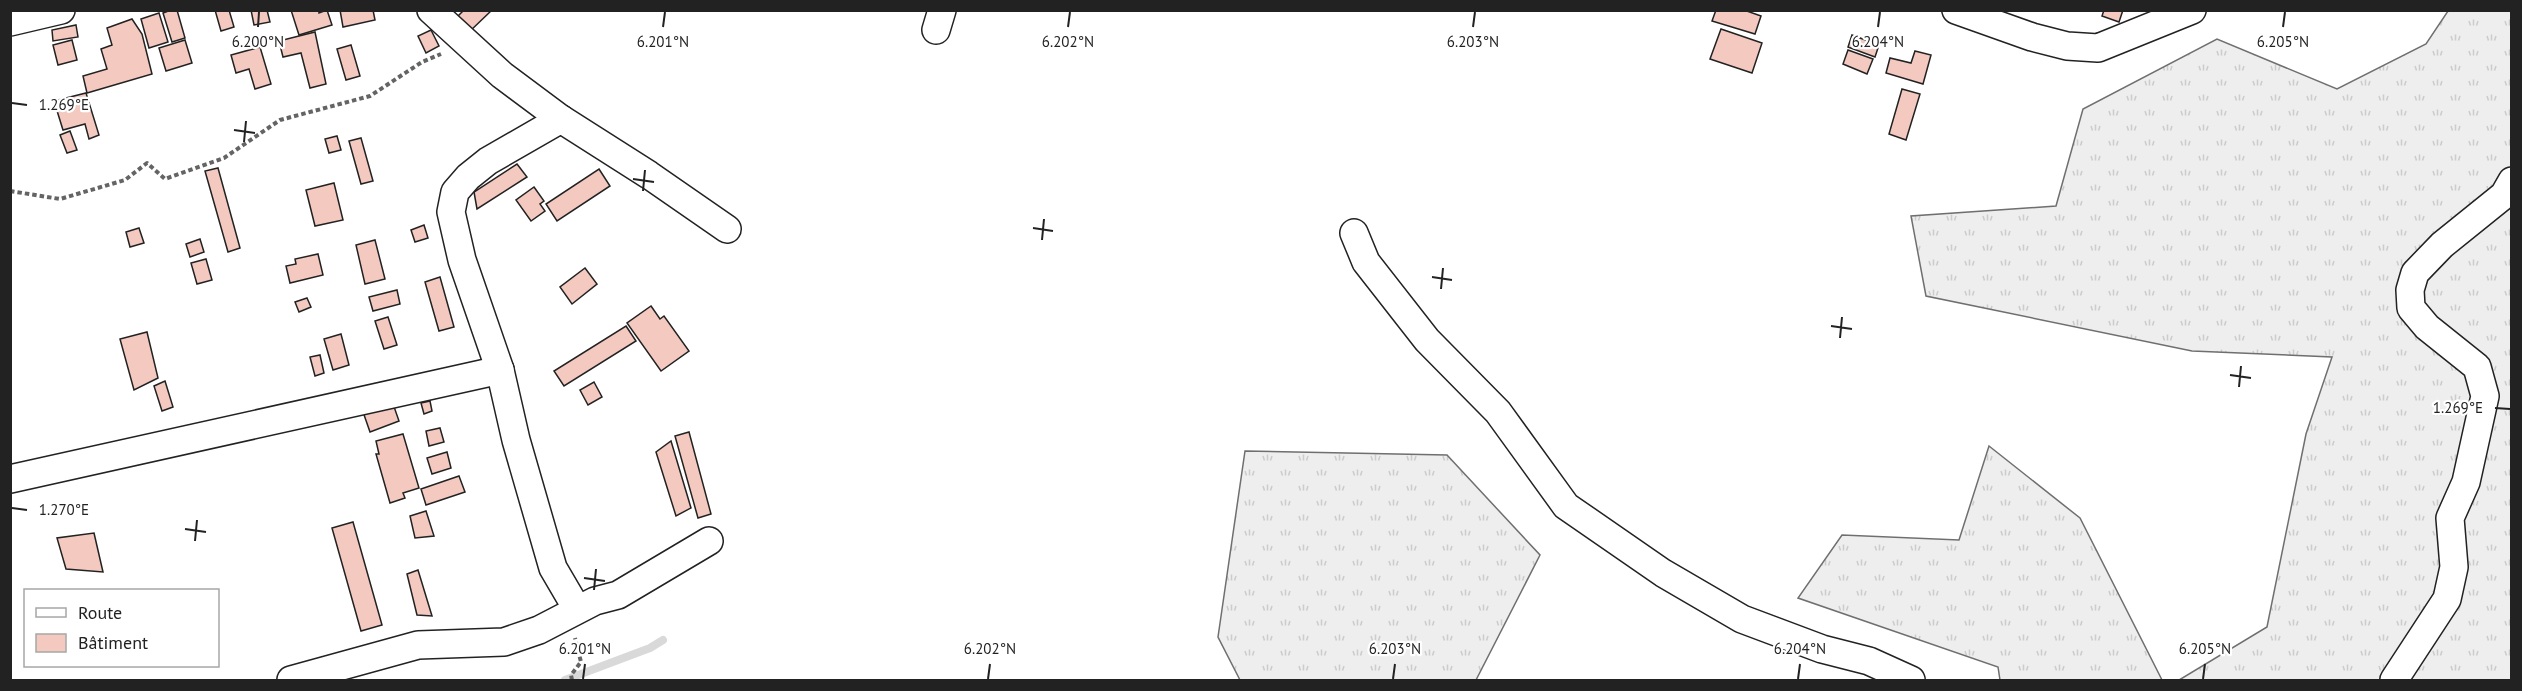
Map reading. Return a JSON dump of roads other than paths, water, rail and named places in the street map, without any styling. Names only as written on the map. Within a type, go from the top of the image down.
[{"type":"street","points":[[10,22],[61,10]]},
{"type":"street","points":[[431,10],[502,75],[561,119],[650,175],[727,229]]},
{"type":"street","points":[[1956,10],[2032,37],[2067,46],[2098,48],[2192,10]]},
{"type":"street","points":[[561,119],[488,161],[468,177],[455,192],[451,212],[462,260],[500,370],[516,440],[553,568],[577,609]]},
{"type":"street","points":[[2394,681],[2447,599],[2454,567],[2450,518],[2466,482],[2485,396],[2477,367],[2427,327],[2411,308],[2410,290],[2415,273],[2442,245],[2504,195],[2511,181]]},
{"type":"street","points":[[1354,233],[1366,262],[1413,323],[1498,412],[1566,506],[1663,573],[1742,619],[1822,648],[1869,661],[1911,681]]},
{"type":"street","points":[[10,478],[500,370]]},
{"type":"street","points":[[291,681],[418,645],[504,642],[539,630],[577,609],[618,595],[709,541]]},
{"type":"waterway","points":[[565,680],[650,648],[663,640]]}]
